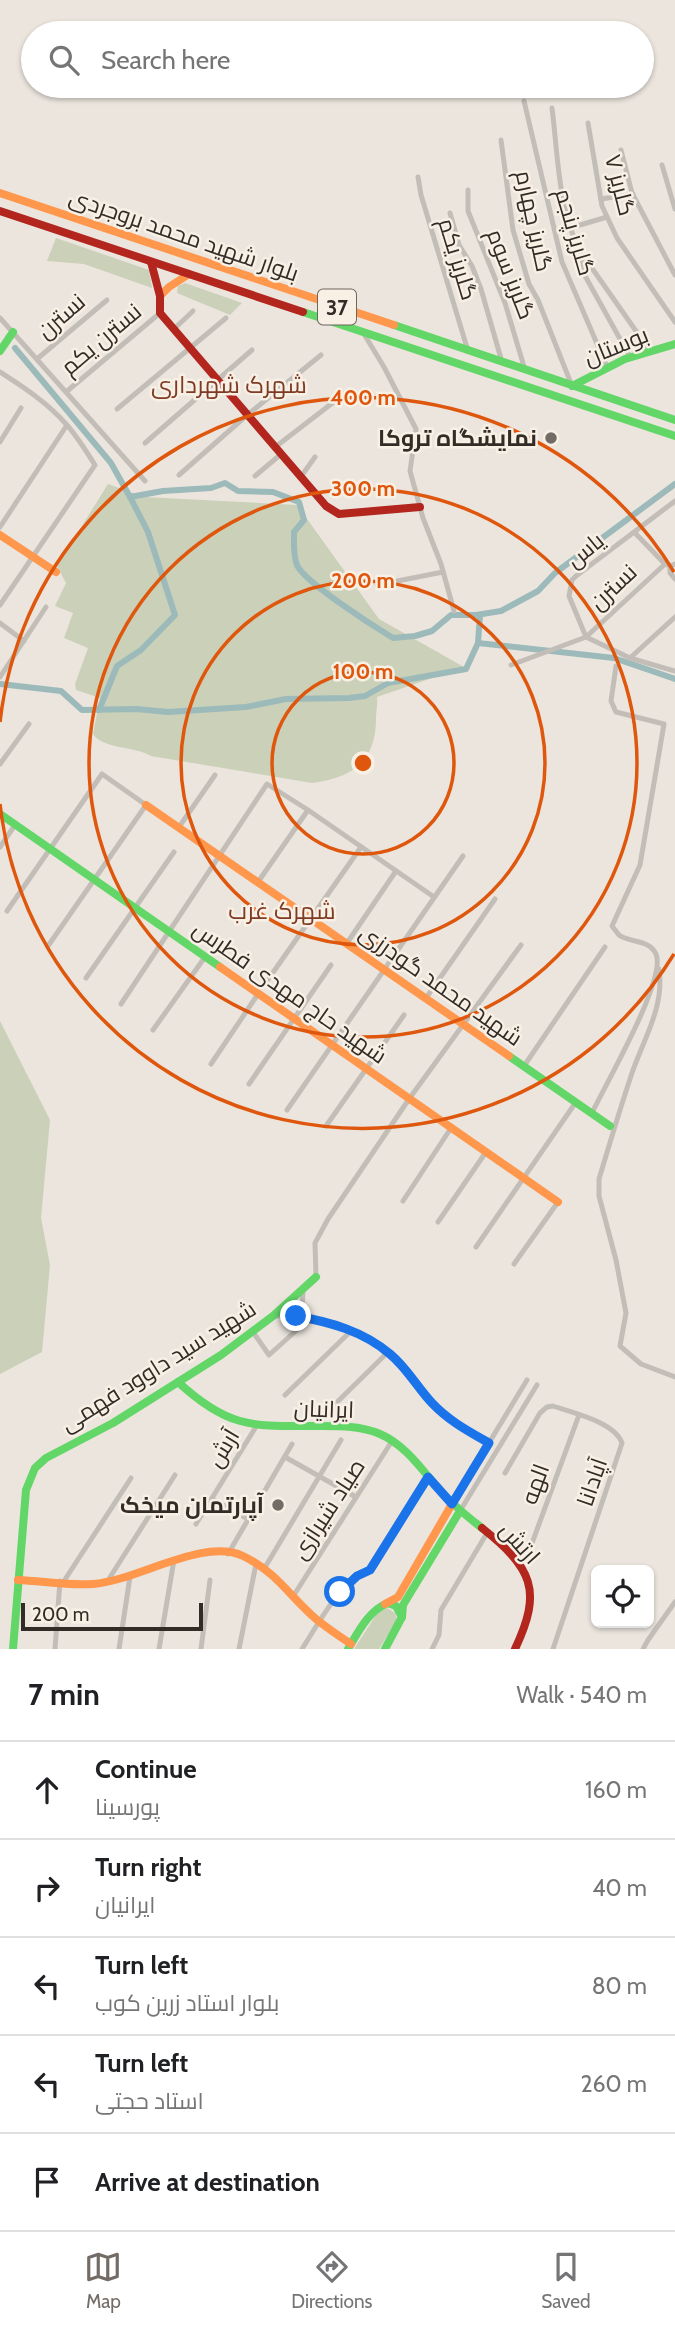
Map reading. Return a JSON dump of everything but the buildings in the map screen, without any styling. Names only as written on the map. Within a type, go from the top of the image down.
[{"type":"main road","name":"بلوار شهید محمد بروجردی","points":[[0,193],[675,421]]},
{"type":"main road","name":"بلوار شهید محمد بروجردی","points":[[0,211],[675,436]]},
{"type":"main road","points":[[151,262],[160,296],[160,313],[326,506],[339,514],[420,507]]},
{"type":"main road","points":[[160,296],[189,274]]},
{"type":"main road","points":[[0,351],[13,332]]},
{"type":"main road","name":"بوستان","points":[[572,386],[607,367],[675,344]]},
{"type":"main road","points":[[0,535],[56,572]]},
{"type":"main road","name":"شهید محمد گودرزی","points":[[146,805],[610,1126]]},
{"type":"main road","name":"شهید حاج مهدی فطرس","points":[[0,814],[558,1202]]},
{"type":"main road","name":"شهید سید داوود فهمی","points":[[18,1580],[26,1490],[35,1468],[46,1458],[113,1423],[253,1332],[316,1278]]},
{"type":"main road","name":"ایرانیان","points":[[178,1382],[196,1400],[215,1413],[246,1424],[351,1427],[369,1430],[399,1446],[452,1504]]},
{"type":"main road","points":[[13,1649],[18,1580],[93,1584],[107,1582],[203,1553],[241,1555],[274,1575],[320,1622],[350,1647],[374,1609],[398,1597],[452,1504]]},
{"type":"main road","name":"ارتش","points":[[452,1504],[515,1559],[529,1582],[532,1598],[530,1611],[515,1649]]},
{"type":"main road","points":[[385,1649],[399,1626],[403,1605],[460,1511]]},
{"type":"main road","points":[[385,1604],[398,1609],[402,1618]]},
{"type":"street","name":"گلریز پنجم","points":[[524,101],[562,262],[607,367]]},
{"type":"street","points":[[552,108],[570,228],[582,253],[650,351]]},
{"type":"street","name":"گلریز ۷","points":[[589,123],[601,200],[607,218],[617,238],[675,322]]},
{"type":"street","name":"گلریز چهارم","points":[[501,140],[513,230],[528,284],[538,300],[572,386]]},
{"type":"street","points":[[621,150],[633,194],[657,245],[675,275]]},
{"type":"street","points":[[662,165],[675,209]]},
{"type":"street","name":"گلریز یکم","points":[[418,177],[468,351]]},
{"type":"street","name":"گلریز سوم","points":[[468,190],[468,211],[505,303],[525,370]]},
{"type":"street","points":[[601,200],[633,194]]},
{"type":"street","points":[[450,213],[459,245],[472,266],[481,289],[502,362]]},
{"type":"street","points":[[570,228],[607,218]]},
{"type":"street","points":[[582,253],[584,274],[630,358]]},
{"type":"street","name":"نسترن","points":[[37,359],[107,300]]},
{"type":"street","points":[[174,329],[193,311]]},
{"type":"street","name":"نسترن یکم","points":[[66,392],[160,313]]},
{"type":"street","points":[[0,318],[145,481]]},
{"type":"street","points":[[117,410],[226,318]]},
{"type":"street","points":[[362,332],[384,367],[416,429],[410,471],[454,611]]},
{"type":"street","points":[[145,443],[252,351]]},
{"type":"street","points":[[179,475],[321,355]]},
{"type":"street","points":[[0,372],[36,396],[67,425],[95,465],[0,605]]},
{"type":"street","points":[[255,476],[277,452],[348,391]]},
{"type":"street","points":[[0,442],[21,408]]},
{"type":"street","points":[[0,527],[67,425]]},
{"type":"street","points":[[300,478],[315,457]]},
{"type":"street","name":"یاس","points":[[586,637],[569,596],[572,580],[675,502]]},
{"type":"street","points":[[635,533],[670,565],[670,573],[675,579]]},
{"type":"street","name":"نسترن","points":[[586,637],[670,565]]},
{"type":"street","points":[[377,585],[443,572]]},
{"type":"street","points":[[0,677],[46,607]]},
{"type":"street","points":[[631,658],[675,617]]},
{"type":"street","points":[[0,624],[24,641]]},
{"type":"street","points":[[511,665],[586,637],[631,658],[675,671]]},
{"type":"street","points":[[616,666],[611,701],[616,712],[664,724],[640,865],[612,926],[618,935],[647,944],[656,952],[662,985],[658,1005],[626,1089],[599,1179],[599,1196],[616,1260],[625,1313],[620,1346],[641,1364],[675,1377]]},
{"type":"street","points":[[0,764],[29,724]]},
{"type":"street","points":[[7,911],[102,774],[146,805],[48,946]]},
{"type":"street","points":[[179,827],[215,775]]},
{"type":"street","points":[[121,1004],[267,784],[434,897]]},
{"type":"street","points":[[258,882],[308,810]]},
{"type":"street","points":[[0,847],[15,825]]},
{"type":"street","points":[[267,981],[361,847]]},
{"type":"street","points":[[86,978],[173,852]]},
{"type":"street","points":[[287,1110],[463,856]]},
{"type":"street","points":[[346,943],[396,871]]},
{"type":"street","points":[[426,998],[495,899]]},
{"type":"street","points":[[316,1278],[315,1243],[360,1169],[521,945]]},
{"type":"street","points":[[524,1066],[605,947]]},
{"type":"street","points":[[153,1030],[205,957]]},
{"type":"street","points":[[249,1084],[331,965]]},
{"type":"street","points":[[592,1113],[622,1052],[634,1034],[659,966]]},
{"type":"street","points":[[211,1064],[258,994]]},
{"type":"street","points":[[326,1126],[404,1015]]},
{"type":"street","points":[[475,1247],[576,1102]]},
{"type":"street","points":[[403,1201],[451,1128]]},
{"type":"street","points":[[438,1222],[486,1152]]},
{"type":"street","points":[[514,1264],[558,1202]]},
{"type":"street","points":[[303,1291],[302,1309],[312,1318]]},
{"type":"street","points":[[273,1317],[288,1315],[312,1318],[352,1330],[388,1352],[445,1416],[489,1443]]},
{"type":"street","points":[[253,1332],[269,1355],[299,1328]]},
{"type":"street","points":[[285,1395],[352,1330]]},
{"type":"street","points":[[324,1415],[388,1352]]},
{"type":"street","points":[[452,1504],[527,1380]]},
{"type":"street","points":[[460,1511],[537,1385]]},
{"type":"street","name":"آپادانا","points":[[505,1474],[540,1413],[547,1407],[553,1406],[614,1430],[619,1434],[622,1443],[553,1649]]},
{"type":"street","name":"الهه","points":[[515,1559],[531,1546],[579,1415]]},
{"type":"street","name":"آرش","points":[[196,1524],[257,1425]]},
{"type":"street","points":[[264,1569],[341,1440]]},
{"type":"street","name":"صیاد شیرازی","points":[[294,1595],[392,1441]]},
{"type":"street","points":[[228,1554],[292,1444]]},
{"type":"street","points":[[285,1457],[356,1497]]},
{"type":"street","points":[[107,1582],[175,1475]]},
{"type":"street","points":[[302,1649],[340,1592],[357,1576],[370,1570],[428,1477]]},
{"type":"street","points":[[55,1649],[62,1581],[131,1478]]},
{"type":"street","points":[[212,1499],[248,1519]]},
{"type":"street","points":[[432,1649],[439,1635],[441,1610],[488,1533]]},
{"type":"street","points":[[159,1649],[174,1560]]},
{"type":"street","points":[[239,1649],[256,1564]]},
{"type":"street","points":[[119,1649],[130,1577]]},
{"type":"street","points":[[201,1649],[210,1580]]},
{"type":"street","points":[[643,1649],[675,1602]]},
{"type":"green space","points":[[56,238],[149,270],[152,288],[84,264],[47,261]]},
{"type":"green space","points":[[185,283],[242,303],[230,315],[177,293],[178,286]]},
{"type":"green space","points":[[108,484],[144,497],[297,505],[379,619],[464,667],[377,697],[375,734],[366,756],[350,772],[326,781],[312,783],[151,756],[97,739],[93,734],[100,698],[76,690],[75,684],[88,648],[64,638],[73,613],[55,606],[66,583],[57,566]]},
{"type":"green space","points":[[0,1021],[50,1120],[41,1218],[50,1265],[42,1352],[0,1374]]},
{"type":"green space","points":[[387,1608],[395,1613],[397,1620],[379,1649],[354,1649],[378,1612]]},
{"type":"waterway","points":[[15,348],[111,463],[130,497],[163,491],[211,488],[225,483],[238,491],[273,492],[299,502],[304,520],[294,532],[294,553],[302,573],[326,593],[393,638],[432,631],[451,615],[501,611],[538,591],[555,573],[675,484]]},
{"type":"waterway","points":[[99,710],[117,666],[141,650],[175,615],[148,532],[130,497]]},
{"type":"waterway","points":[[478,643],[480,615]]},
{"type":"waterway","points":[[0,684],[61,691],[82,710],[136,709],[168,712],[246,707],[286,699],[365,696],[388,683],[466,669],[478,643],[614,658],[675,679]]},
{"type":"traffic: fast","points":[[303,312],[675,436]]},
{"type":"traffic: fast","points":[[394,325],[675,420]]},
{"type":"traffic: fast","points":[[0,351],[13,332]]},
{"type":"traffic: fast","points":[[572,386],[625,359],[675,344]]},
{"type":"traffic: fast","points":[[0,814],[220,967]]},
{"type":"traffic: fast","points":[[509,1056],[610,1126]]},
{"type":"traffic: fast","points":[[13,1649],[26,1490],[35,1468],[46,1458],[113,1423],[221,1355],[273,1316],[316,1277]]},
{"type":"traffic: fast","points":[[178,1382],[213,1409],[244,1422],[278,1426],[351,1427],[380,1434],[408,1453],[445,1496],[482,1528]]},
{"type":"traffic: fast","points":[[402,1617],[403,1605],[460,1511]]},
{"type":"traffic: fast","points":[[348,1649],[370,1616],[388,1603],[396,1606],[402,1617],[385,1649]]},
{"type":"traffic: slow","points":[[0,193],[394,325]]},
{"type":"traffic: slow","points":[[160,296],[189,274]]},
{"type":"traffic: slow","points":[[0,535],[56,572]]},
{"type":"traffic: slow","points":[[146,805],[509,1056]]},
{"type":"traffic: slow","points":[[220,967],[558,1202]]},
{"type":"traffic: slow","points":[[385,1604],[398,1597],[452,1504]]},
{"type":"traffic: slow","points":[[18,1580],[93,1584],[129,1576],[190,1556],[227,1552],[243,1556],[265,1570],[316,1619],[351,1644]]},
{"type":"traffic: jam","points":[[0,211],[303,312]]},
{"type":"traffic: jam","points":[[151,262],[160,296],[160,313],[326,506],[339,514],[420,507]]},
{"type":"traffic: jam","points":[[482,1528],[512,1555],[528,1581],[529,1611],[515,1649]]},
{"type":"place","name":"نمایشگاه تروکا","points":[[551,438]]},
{"type":"place","name":"آپارتمان میخک","points":[[278,1505]]},
{"type":"district","name":"شهرک شهرداری","points":[[229,384]]},
{"type":"district","name":"شهرک غرب","points":[[282,910]]},
{"type":"route","points":[[296,1316],[352,1330],[379,1345],[397,1360],[445,1416],[489,1443],[452,1504],[428,1477],[370,1570],[357,1576],[340,1592]]}]
